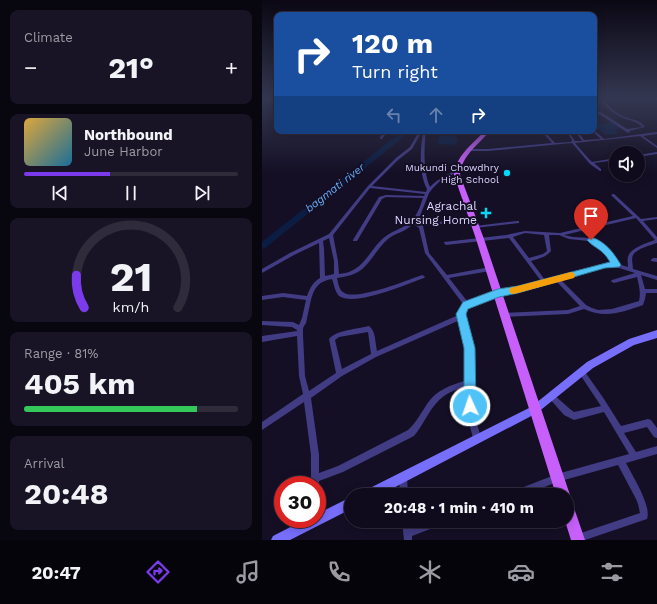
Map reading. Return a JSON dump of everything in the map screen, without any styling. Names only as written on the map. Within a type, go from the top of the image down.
[{"type":"main road","points":[[485,134],[470,150],[457,171],[561,488]]},
{"type":"main road","points":[[574,528],[577,539]]},
{"type":"street","points":[[617,123],[635,136]]},
{"type":"street","points":[[628,130],[644,127],[640,123]]},
{"type":"street","points":[[470,150],[488,150],[657,133]]},
{"type":"street","points":[[381,138],[384,134]]},
{"type":"street","points":[[262,271],[330,235],[369,187],[397,159],[411,148],[419,134]]},
{"type":"street","points":[[424,134],[424,172],[428,193]]},
{"type":"street","points":[[545,134],[553,143]]},
{"type":"street","points":[[569,134],[591,163],[600,170]]},
{"type":"street","points":[[578,134],[583,140]]},
{"type":"street","points":[[597,134],[602,139]]},
{"type":"street","points":[[640,135],[657,146]]},
{"type":"street","points":[[645,155],[657,153]]},
{"type":"street","points":[[591,163],[609,160]]},
{"type":"street","points":[[315,476],[315,455],[307,396],[300,359],[300,331],[306,317],[309,298],[315,284],[322,279],[356,270],[385,239],[412,224],[423,206],[428,193],[457,171]]},
{"type":"street","points":[[369,187],[428,193]]},
{"type":"street","points":[[355,240],[380,198],[386,196],[428,193]]},
{"type":"street","points":[[613,195],[638,218],[657,240],[631,254],[631,270]]},
{"type":"street","points":[[446,243],[510,236],[525,232],[560,234],[638,218],[657,218]]},
{"type":"street","points":[[412,224],[419,225],[441,222],[474,225],[517,222]]},
{"type":"street","points":[[419,225],[427,252],[466,304]]},
{"type":"street","points":[[527,260],[544,255],[549,251],[546,233]]},
{"type":"street","points":[[560,234],[572,239],[595,241],[609,253],[616,265]]},
{"type":"street","points":[[330,235],[336,261],[335,276],[342,295],[356,297],[369,295],[422,277]]},
{"type":"street","points":[[510,236],[544,282]]},
{"type":"street","points":[[321,241],[322,279]]},
{"type":"street","points":[[262,426],[340,374],[374,355],[458,318],[466,304],[498,293],[557,279],[605,265],[616,265],[657,278]]},
{"type":"street","points":[[446,277],[490,269]]},
{"type":"street","points":[[557,279],[588,310],[597,312],[617,311],[641,302],[643,299],[643,291],[638,273]]},
{"type":"street","points":[[614,282],[638,273]]},
{"type":"street","points":[[643,291],[657,291]]},
{"type":"street","points":[[262,298],[283,295],[309,298]]},
{"type":"street","points":[[505,315],[568,312],[584,307]]},
{"type":"street","points":[[461,314],[469,348],[471,415],[477,439]]},
{"type":"street","points":[[262,323],[294,325],[300,331]]},
{"type":"street","points":[[340,374],[332,339],[338,334],[368,329],[371,332],[374,355]]},
{"type":"street","points":[[262,339],[300,331]]},
{"type":"street","points":[[382,488],[534,410],[590,365],[632,342],[657,334]]},
{"type":"street","points":[[581,371],[620,430],[634,456]]},
{"type":"street","points":[[326,476],[411,433],[418,427],[438,396],[446,391],[469,382]]},
{"type":"street","points":[[551,396],[567,412],[574,416],[606,408]]},
{"type":"street","points":[[620,430],[648,423],[657,434]]},
{"type":"street","points":[[532,488],[557,478],[657,450]]},
{"type":"street","points":[[577,539],[644,516],[645,513],[641,503],[620,460]]},
{"type":"street","points":[[403,477],[404,488]]},
{"type":"street","points":[[326,514],[344,506]]},
{"type":"street","points":[[280,539],[300,528]]},
{"type":"street","points":[[408,537],[426,528]]},
{"type":"water","points":[[614,123],[621,128],[615,130],[618,134],[606,135],[597,128],[597,124]]},
{"type":"water","points":[[452,135],[457,137],[457,143],[453,145],[438,144],[439,136]]},
{"type":"waterway","name":"bagmati river","points":[[262,246],[404,134]]},
{"type":"slow traffic","points":[[514,290],[571,275]]},
{"type":"place","name":"Mukundi Chowdhry High School","points":[[507,173]]},
{"type":"place","name":"Agrachal Nursing Home","points":[[486,213]]},
{"type":"route","points":[[470,406],[469,348],[461,314],[466,304],[498,293],[518,290],[605,265],[616,265],[609,253],[595,241],[591,240]]}]
